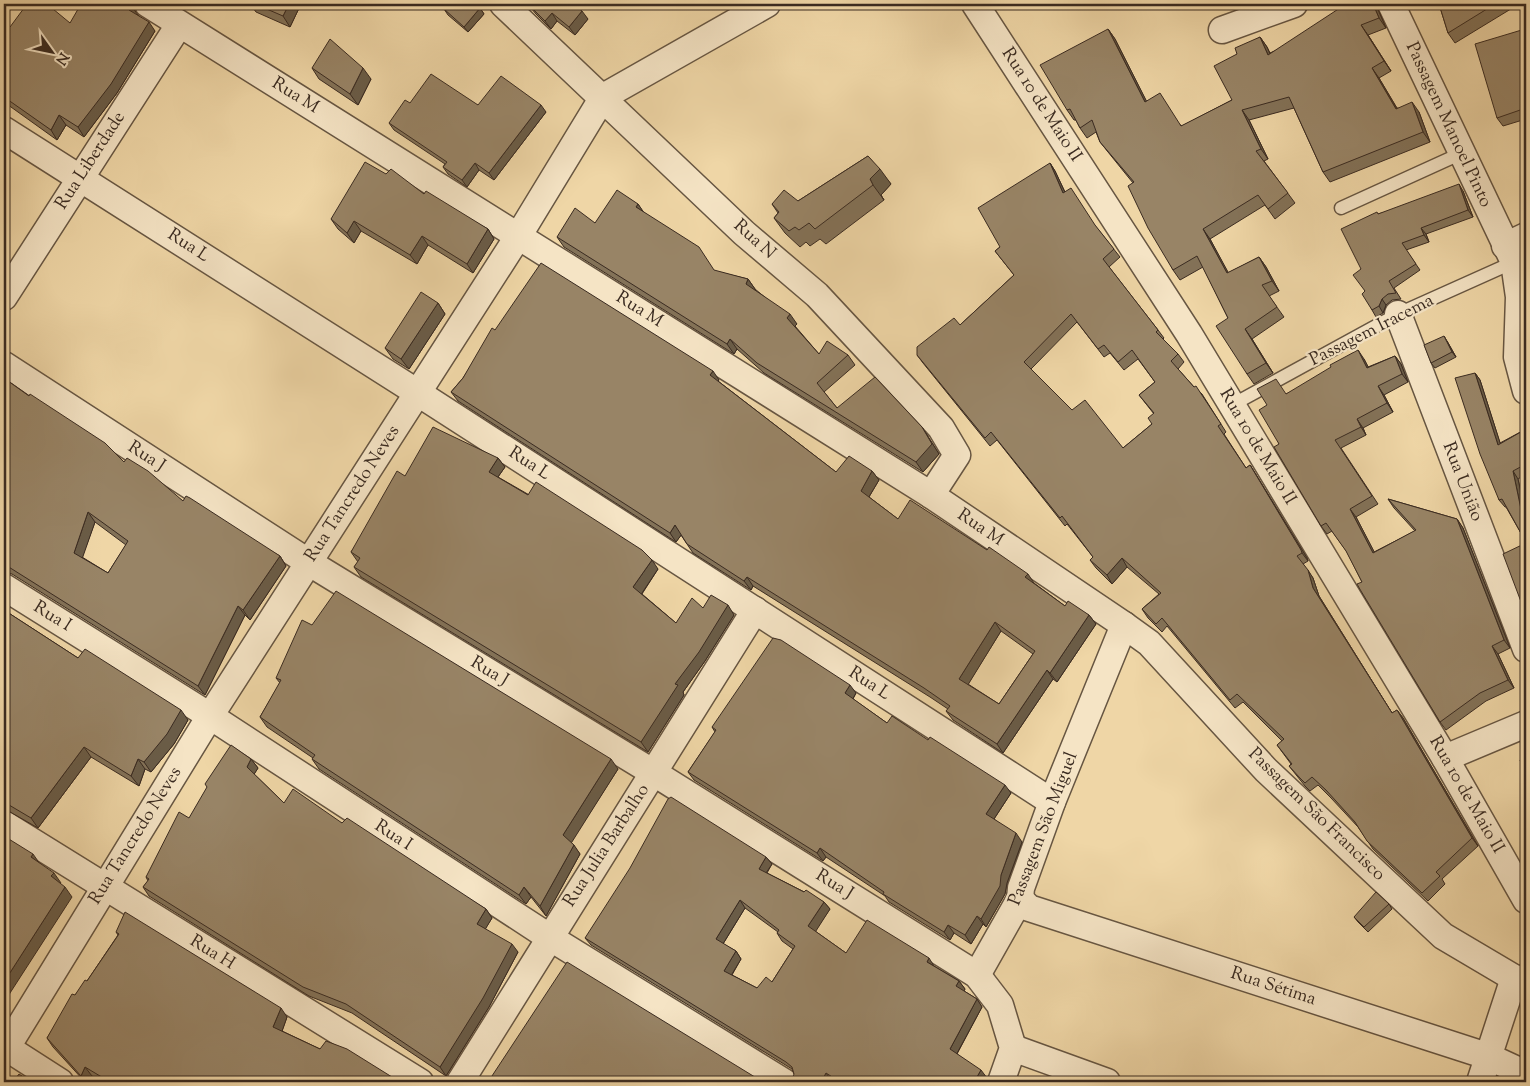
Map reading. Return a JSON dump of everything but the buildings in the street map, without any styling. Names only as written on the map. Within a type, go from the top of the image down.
[{"type":"street","name":"Rua M","points":[[148,4],[520,235],[931,495],[1124,625]]},
{"type":"street","name":"Rua N","points":[[503,4],[744,233],[816,295],[941,428],[957,455],[931,495]]},
{"type":"street","name":"Rua Tancredo Neves","points":[[5,1048],[210,716],[520,235],[603,97],[767,4]]},
{"type":"street","name":"Rua 10 de Maio II","points":[[975,4],[1189,334],[1445,758],[1517,866],[1526,900]]},
{"type":"street","points":[[1222,30],[1294,4]]},
{"type":"street","name":"Passagem Manoel Pinto","points":[[1391,4],[1462,153],[1515,248],[1519,297],[1517,357],[1526,391]]},
{"type":"street","name":"Rua Liberdade","points":[[4,297],[180,25]]},
{"type":"street","name":"Rua L","points":[[4,130],[418,393],[1052,802]]},
{"type":"street","name":"Rua União","points":[[1398,314],[1526,650]]},
{"type":"street","name":"Rua J","points":[[4,365],[308,562],[654,773],[977,975]]},
{"type":"street","name":"Rua I","points":[[4,587],[210,716],[549,937],[784,1082]]},
{"type":"street","name":"Rua Julia Barbalho","points":[[460,1082],[755,610]]},
{"type":"street","name":"Passagem São Miguel","points":[[977,975],[1020,899],[1021,888],[1052,802],[1124,625]]},
{"type":"street","name":"Passagem São Francisco","points":[[1124,625],[1149,643],[1266,770],[1444,936],[1520,979]]},
{"type":"street","points":[[1445,758],[1526,724]]},
{"type":"street","name":"Rua H","points":[[4,824],[420,1082]]},
{"type":"street","name":"Rua Sétima","points":[[1020,899],[1029,908],[1487,1056],[1526,1074]]},
{"type":"street","points":[[977,975],[1000,1005],[1013,1048],[1001,1082]]},
{"type":"street","points":[[1480,1082],[1487,1056],[1520,979]]},
{"type":"street","points":[[5,1048],[60,1082]]},
{"type":"street","points":[[1013,1048],[1107,1082]]},
{"type":"lane","points":[[1341,208],[1462,153]]},
{"type":"lane","name":"Passagem Iracema","points":[[1232,405],[1515,248]]}]
